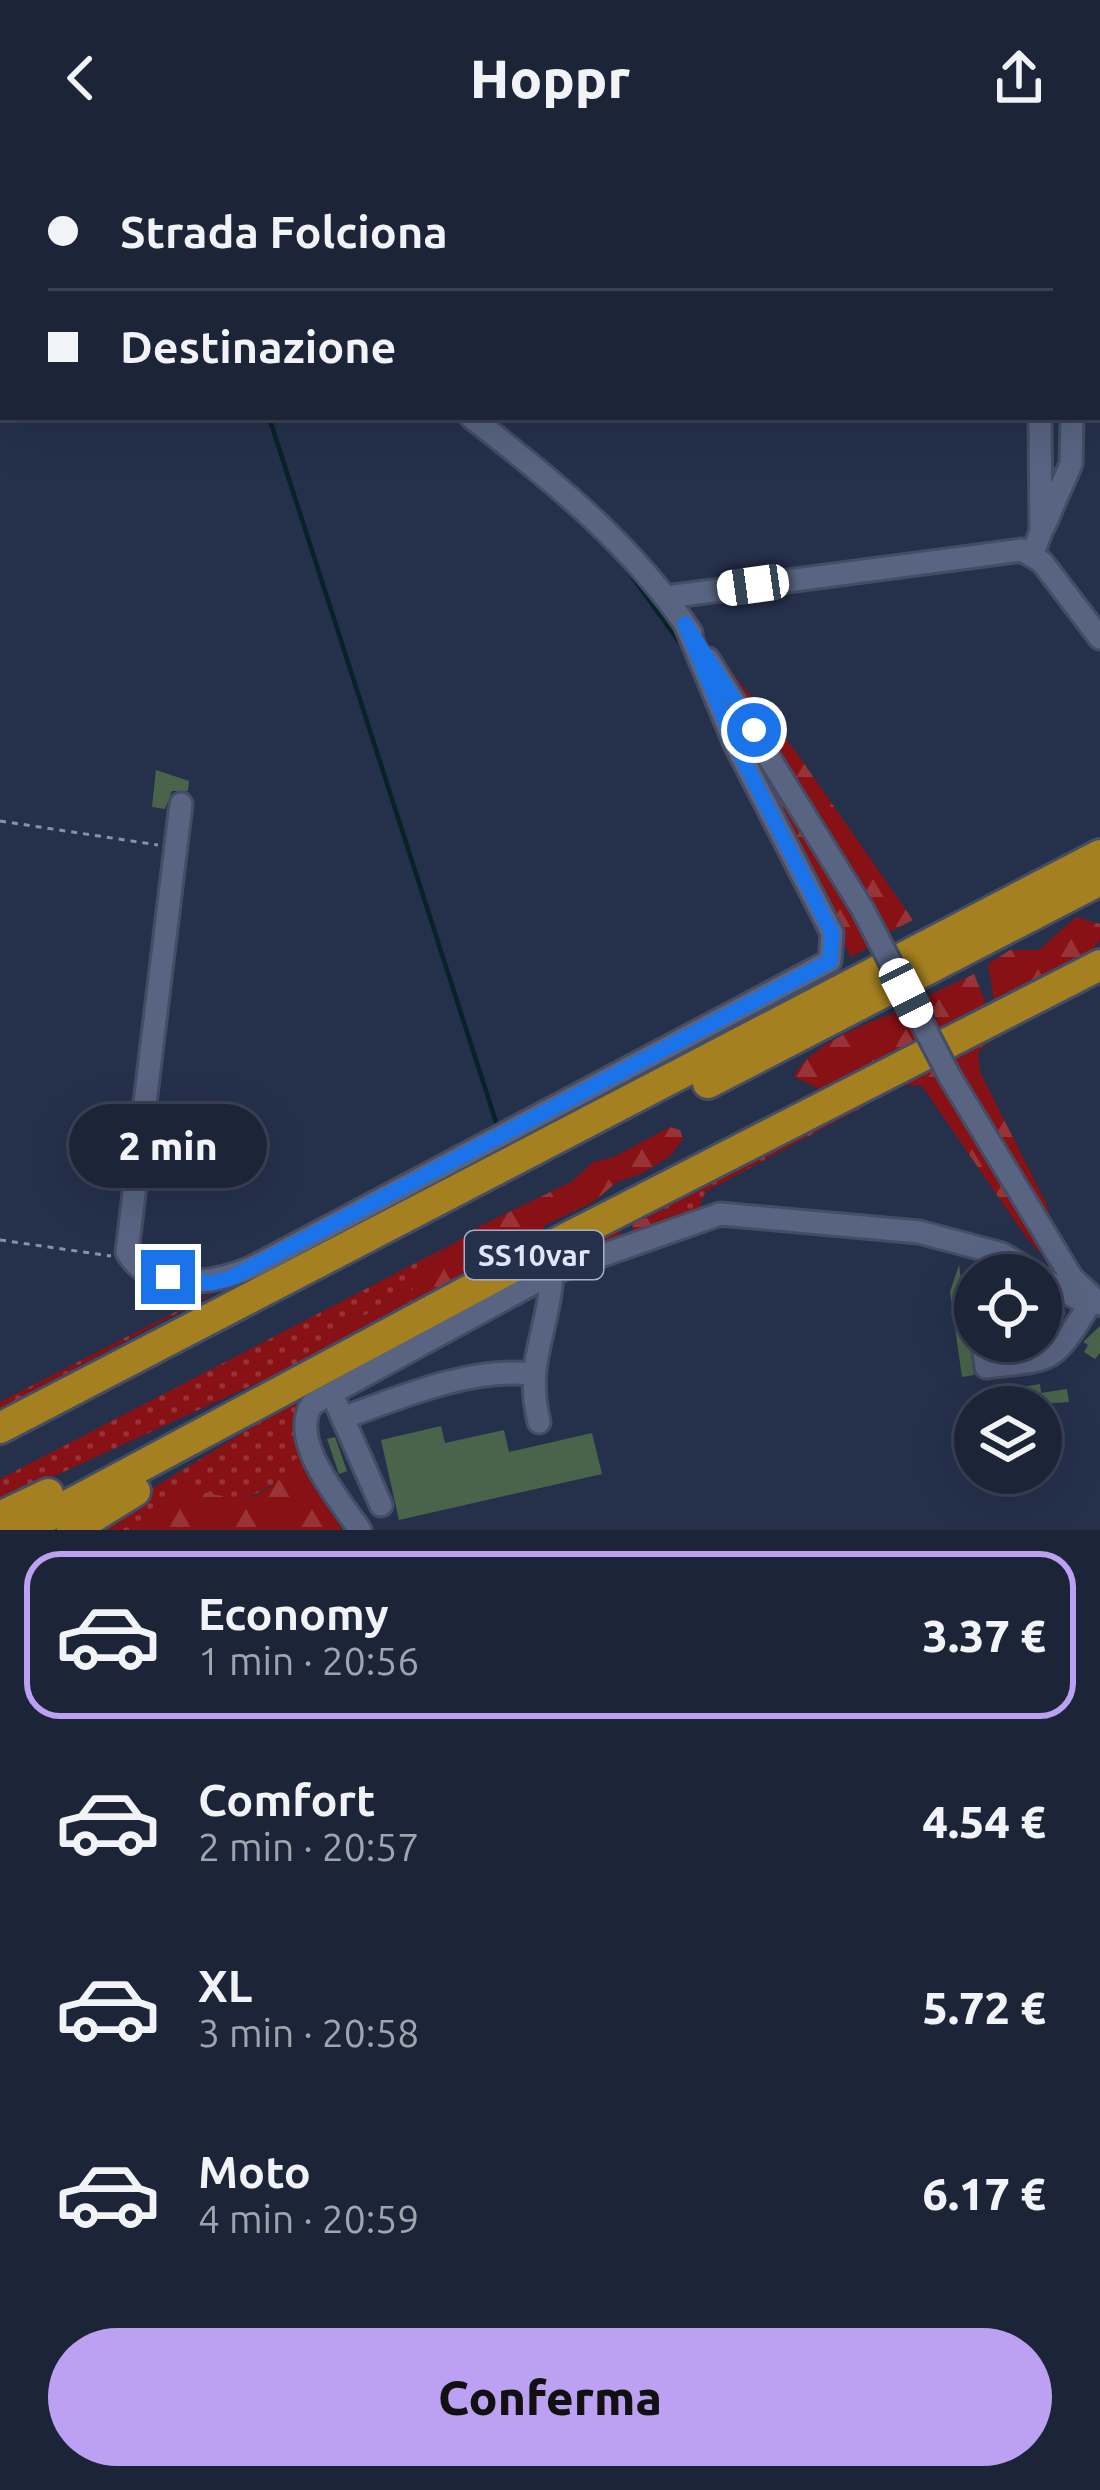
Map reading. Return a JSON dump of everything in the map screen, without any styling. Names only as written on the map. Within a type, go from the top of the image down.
[{"type":"highway","points":[[0,1428],[1100,855]]},
{"type":"highway","points":[[0,1451],[1100,880]]},
{"type":"highway","name":"SS10var","points":[[22,1530],[565,1239],[1100,965]]},
{"type":"highway","points":[[0,1517],[174,1432],[201,1434],[193,1455],[71,1530]]},
{"type":"street","points":[[475,420],[580,506],[667,597],[862,908],[950,1077],[1072,1278],[1096,1306]]},
{"type":"street","points":[[1040,420],[1041,532]]},
{"type":"street","points":[[1032,555],[1071,464],[1072,420]]},
{"type":"street","points":[[667,597],[1012,550],[1032,555],[1100,638]]},
{"type":"street","points":[[182,804],[131,1193],[129,1259],[182,1280],[231,1278],[830,961],[832,933],[735,744],[685,624]]},
{"type":"street","points":[[359,1530],[322,1474],[304,1428],[322,1399],[552,1273],[707,1217],[739,1213],[845,1221],[951,1239],[1002,1254]]},
{"type":"street","points":[[539,1422],[530,1374],[548,1322],[552,1273]]},
{"type":"street","points":[[1062,1288],[1096,1306]]},
{"type":"street","points":[[1062,1336],[1096,1306]]},
{"type":"street","points":[[343,1418],[443,1386],[513,1372],[530,1374]]},
{"type":"street","points":[[322,1399],[343,1418],[381,1505]]},
{"type":"path","points":[[0,821],[175,851]]},
{"type":"path","points":[[0,1240],[129,1259]]},
{"type":"green space","points":[[719,656],[796,752],[913,920],[887,933]]},
{"type":"green space","points":[[708,666],[794,802],[871,946],[851,957]]},
{"type":"green space","points":[[1076,917],[1100,924],[1100,939],[1091,953],[994,1000],[988,964],[1010,950],[1039,950]]},
{"type":"green space","points":[[974,974],[987,1006],[939,1028],[927,996]]},
{"type":"green space","points":[[906,1010],[921,1040],[824,1091],[794,1077],[826,1044]]},
{"type":"green space","points":[[1002,1030],[978,1052],[980,1072],[1047,1205],[1057,1241],[951,1054]]},
{"type":"green space","points":[[926,1067],[934,1067],[1046,1254],[1026,1237],[922,1086],[905,1085],[850,1110]]},
{"type":"green space","points":[[853,1107],[863,1107],[705,1192],[698,1211],[659,1209],[651,1218],[626,1221]]},
{"type":"green space","points":[[670,1127],[680,1130],[683,1139],[670,1156],[543,1226],[546,1235],[318,1355],[340,1328],[412,1291],[421,1268],[474,1229],[571,1182],[593,1162],[614,1157]]},
{"type":"green space","points":[[694,1209],[634,1235],[632,1224],[620,1225],[621,1238],[544,1266],[626,1221],[650,1218],[657,1210]]},
{"type":"green space","points":[[454,1243],[421,1268],[412,1291],[340,1328],[318,1355],[0,1501],[0,1479]]},
{"type":"green space","points":[[257,1270],[0,1409],[0,1402]]},
{"type":"green space","points":[[327,1381],[296,1405],[293,1427],[304,1458],[258,1493],[233,1499],[203,1492],[139,1530],[85,1530]]},
{"type":"green space","points":[[304,1458],[308,1478],[343,1530],[139,1530],[183,1489],[233,1498],[257,1495],[295,1459]]},
{"type":"building","points":[[156,770],[189,781],[188,791],[172,791],[165,809],[152,807]]},
{"type":"building","points":[[1100,1326],[1100,1353],[1095,1359],[1084,1352],[1088,1345],[1083,1342]]},
{"type":"building","points":[[960,1362],[972,1362],[974,1375],[962,1377]]},
{"type":"building","points":[[441,1426],[445,1443],[504,1430],[509,1452],[592,1433],[602,1474],[399,1520],[381,1440]]},
{"type":"building","points":[[335,1437],[347,1471],[339,1474],[327,1439]]},
{"type":"waterway","points":[[270,420],[496,1122]]},
{"type":"waterway","points":[[624,565],[680,643]]},
{"type":"route","points":[[168,1277],[197,1283],[231,1278],[830,961],[835,954],[832,933],[735,744],[689,644],[685,624],[754,730]]}]
